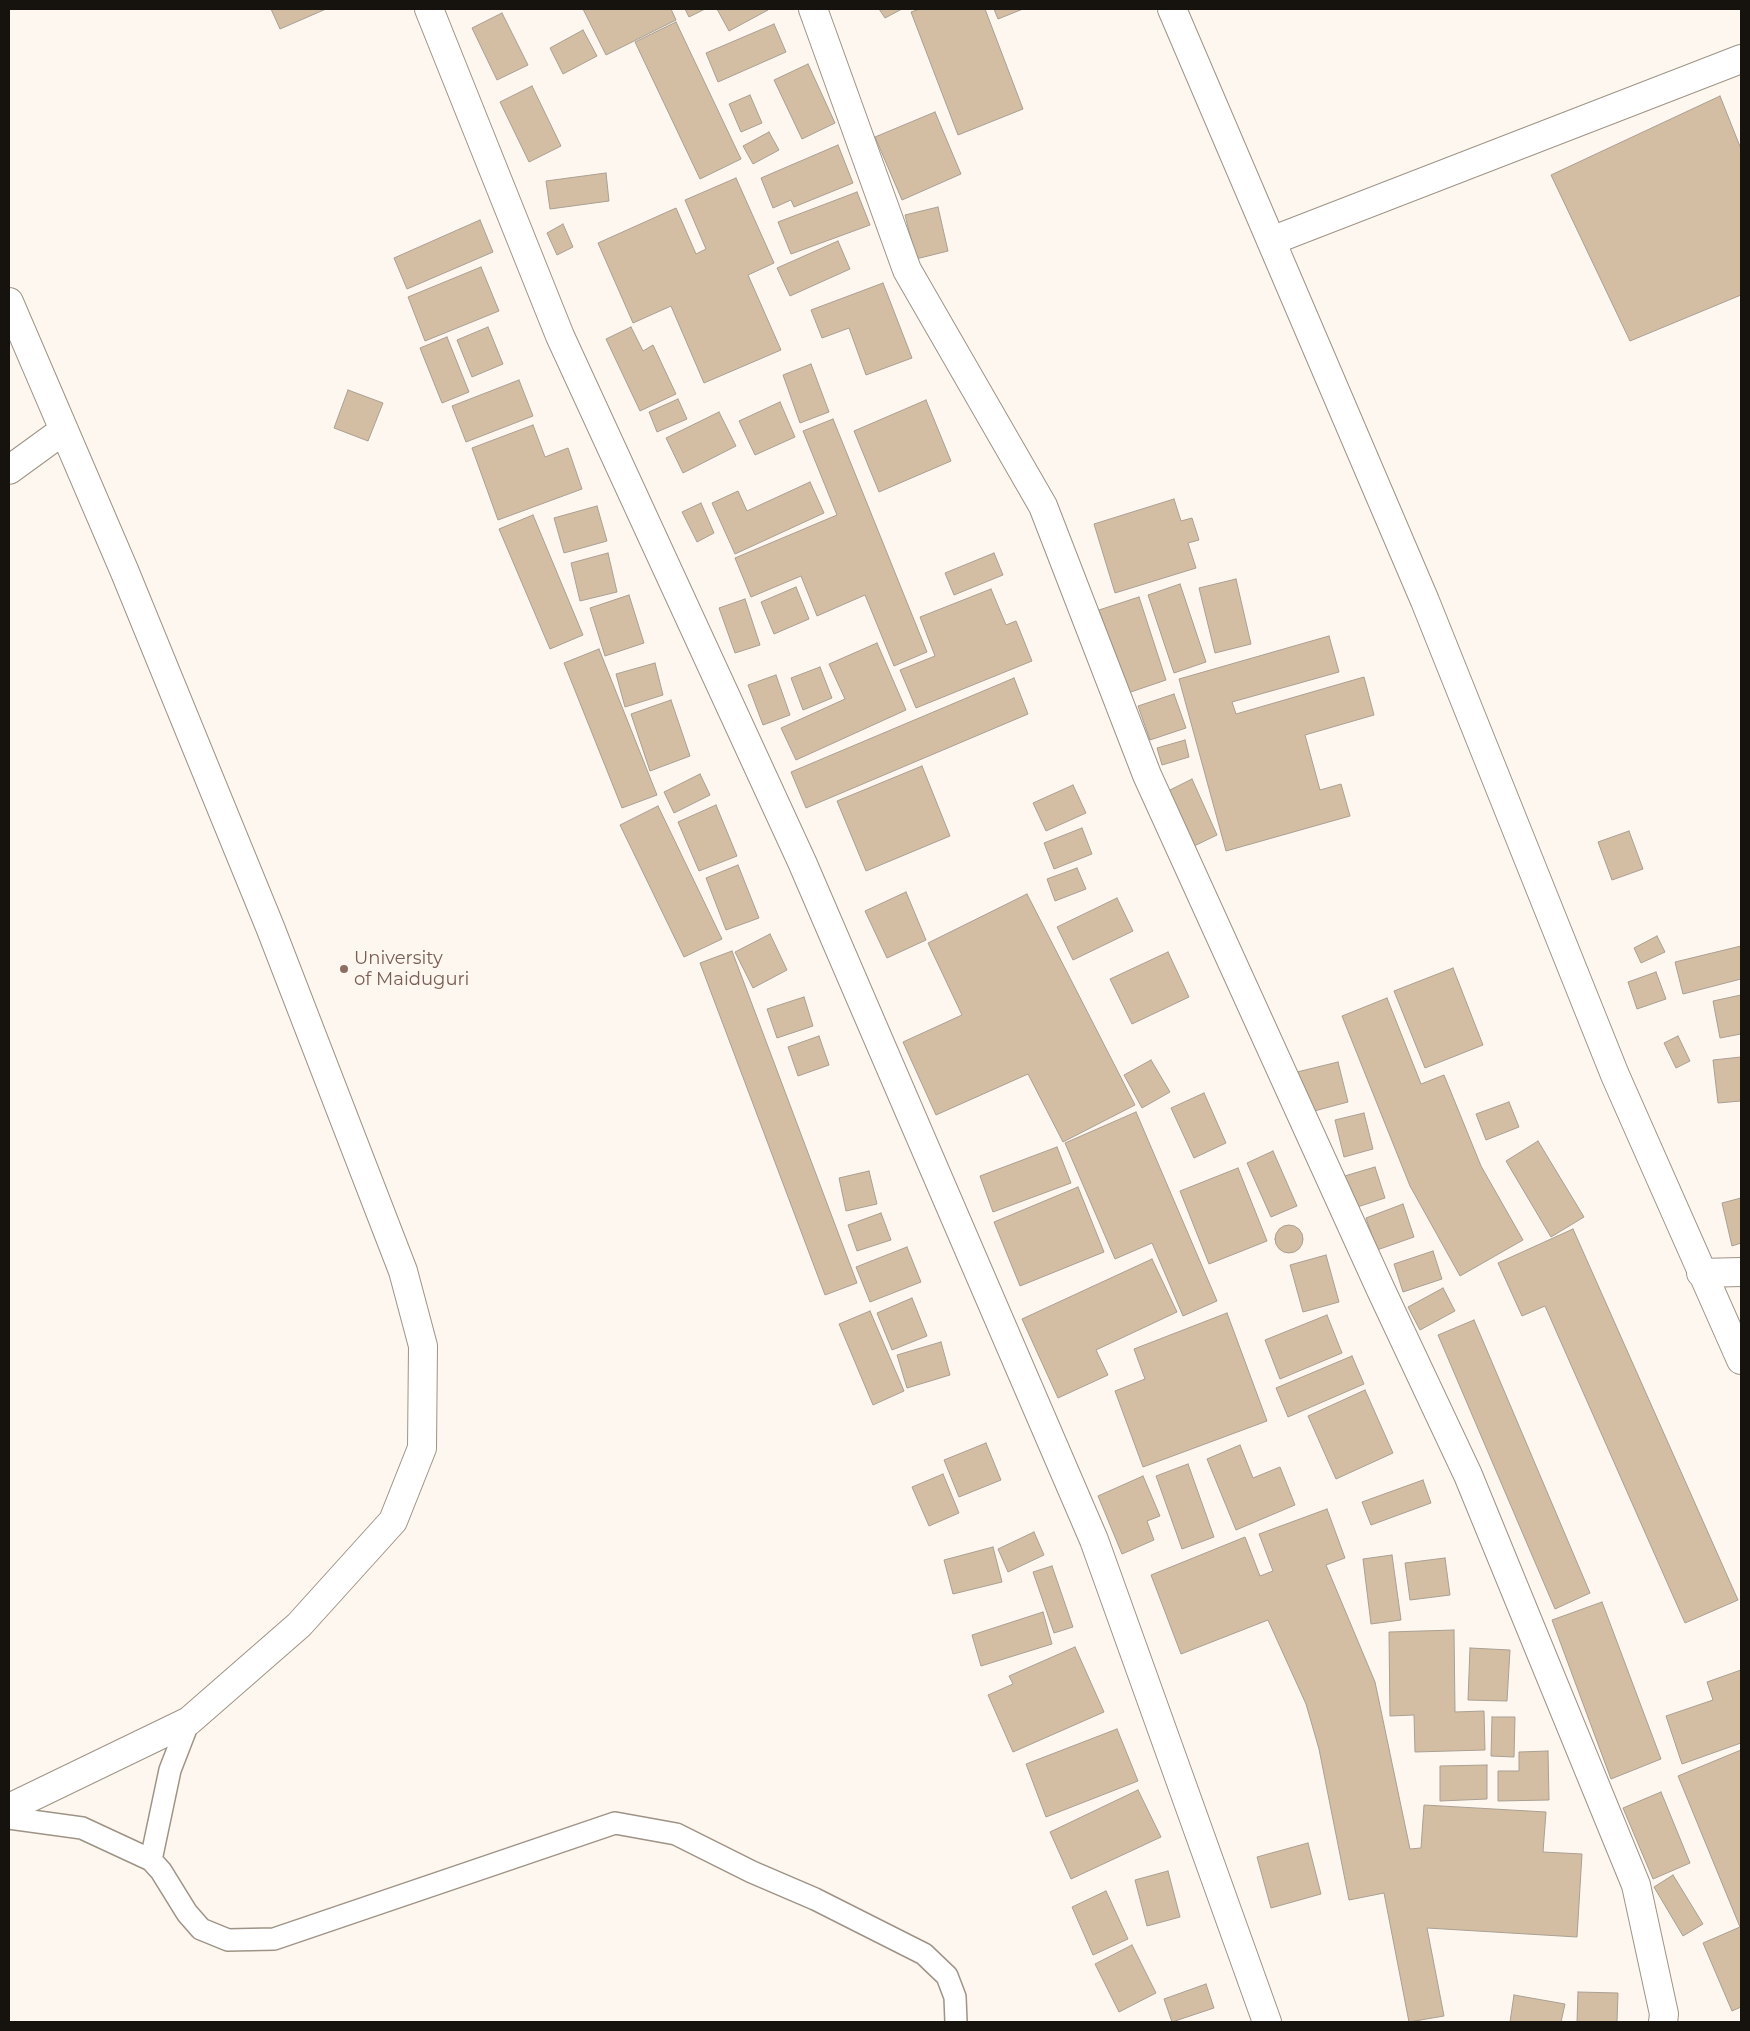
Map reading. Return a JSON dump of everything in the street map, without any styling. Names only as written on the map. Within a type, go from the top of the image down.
[{"type":"street","points":[[430,9],[560,336],[802,862],[1094,1540],[1267,2022]]},
{"type":"street","points":[[813,9],[907,270],[1043,506],[1147,775],[1381,1290],[1468,1476],[1636,1885],[1664,2014],[1663,2022]]},
{"type":"street","points":[[1172,9],[1425,601],[1615,1075],[1741,1360]]},
{"type":"street","points":[[1271,240],[1741,59]]},
{"type":"street","points":[[9,302],[124,570],[270,928],[403,1271],[424,1346],[422,1448],[393,1521],[299,1625],[189,1721],[9,1808]]},
{"type":"street","points":[[9,470],[64,430]]},
{"type":"street","points":[[1701,1273],[1741,1272]]},
{"type":"lane","points":[[150,1860],[170,1770],[189,1721]]},
{"type":"lane","points":[[9,1818],[82,1828],[150,1860],[160,1871],[186,1913],[201,1929],[228,1940],[274,1939],[615,1823],[676,1834],[752,1872],[815,1899],[924,1954],[947,1976],[955,1996],[956,2022]]},
{"type":"building","points":[[271,9],[326,9],[280,29]]},
{"type":"building","points":[[583,9],[671,9],[676,20],[606,55]]},
{"type":"building","points":[[685,9],[705,9],[689,17]]},
{"type":"building","points":[[717,9],[768,9],[768,10],[729,31]]},
{"type":"building","points":[[879,9],[902,9],[885,18]]},
{"type":"building","points":[[920,9],[985,9],[1023,109],[958,135],[911,12]]},
{"type":"building","points":[[994,9],[1023,9],[998,19]]},
{"type":"building","points":[[502,13],[528,65],[497,80],[472,28]]},
{"type":"building","points":[[676,22],[741,159],[700,179],[635,42]]},
{"type":"building","points":[[774,24],[786,52],[718,82],[706,53]]},
{"type":"building","points":[[583,30],[597,56],[563,74],[550,48]]},
{"type":"building","points":[[808,64],[835,123],[802,139],[774,80]]},
{"type":"building","points":[[532,86],[561,146],[529,162],[500,102]]},
{"type":"building","points":[[750,95],[762,123],[741,132],[729,104]]},
{"type":"building","points":[[1720,96],[1741,149],[1741,295],[1630,341],[1551,175]]},
{"type":"building","points":[[935,112],[961,174],[902,200],[875,137]]},
{"type":"building","points":[[769,132],[779,150],[753,164],[743,146]]},
{"type":"building","points":[[838,145],[853,183],[794,207],[791,200],[773,208],[761,178]]},
{"type":"building","points":[[606,173],[609,201],[550,209],[546,181]]},
{"type":"building","points":[[736,178],[774,263],[748,275],[781,350],[704,383],[671,306],[633,323],[598,243],[676,208],[696,254],[706,249],[685,200]]},
{"type":"building","points":[[857,192],[870,225],[791,254],[778,222]]},
{"type":"building","points":[[938,207],[948,251],[916,259],[905,215]]},
{"type":"building","points":[[480,220],[493,252],[407,289],[394,258]]},
{"type":"building","points":[[563,224],[573,247],[557,255],[547,233]]},
{"type":"building","points":[[838,241],[850,269],[790,296],[777,268]]},
{"type":"building","points":[[481,267],[499,311],[425,341],[408,297]]},
{"type":"building","points":[[883,283],[912,358],[866,375],[849,328],[822,338],[811,310]]},
{"type":"building","points":[[488,327],[503,364],[472,377],[457,340]]},
{"type":"building","points":[[631,327],[643,351],[653,345],[676,394],[640,411],[606,339]]},
{"type":"building","points":[[447,337],[469,392],[442,403],[420,348]]},
{"type":"building","points":[[811,364],[829,412],[800,423],[783,375]]},
{"type":"building","points":[[519,380],[533,416],[466,442],[452,406]]},
{"type":"building","points":[[348,390],[383,403],[368,441],[334,428]]},
{"type":"building","points":[[678,399],[687,419],[657,432],[649,412]]},
{"type":"building","points":[[926,400],[951,461],[879,492],[854,431]]},
{"type":"building","points":[[780,402],[795,437],[755,455],[739,421]]},
{"type":"building","points":[[719,412],[736,446],[683,473],[666,438]]},
{"type":"building","points":[[833,419],[927,652],[894,666],[865,595],[817,616],[801,576],[751,597],[735,558],[837,515],[803,431]]},
{"type":"building","points":[[533,425],[545,457],[568,448],[582,489],[498,520],[472,448]]},
{"type":"building","points":[[810,482],[824,513],[735,554],[712,503],[738,491],[747,511]]},
{"type":"building","points":[[1174,499],[1181,521],[1192,518],[1199,540],[1188,543],[1196,568],[1115,593],[1094,524]]},
{"type":"building","points":[[701,503],[714,533],[697,542],[682,512]]},
{"type":"building","points":[[597,506],[607,541],[564,553],[554,518]]},
{"type":"building","points":[[533,515],[583,635],[550,649],[499,529]]},
{"type":"building","points":[[608,553],[617,592],[580,601],[571,563]]},
{"type":"building","points":[[994,553],[1003,575],[954,595],[945,573]]},
{"type":"building","points":[[1236,579],[1251,644],[1215,653],[1199,588]]},
{"type":"building","points":[[1180,584],[1206,662],[1174,673],[1148,595]]},
{"type":"building","points":[[796,587],[809,619],[774,634],[761,602]]},
{"type":"building","points":[[991,589],[1006,625],[1016,621],[1032,661],[916,708],[900,670],[935,656],[920,617]]},
{"type":"building","points":[[629,595],[644,643],[605,656],[590,608]]},
{"type":"building","points":[[1139,597],[1166,680],[1122,695],[1116,659],[1099,610]]},
{"type":"building","points":[[745,599],[760,645],[735,653],[719,608]]},
{"type":"building","points":[[1329,636],[1339,672],[1232,702],[1236,714],[1364,677],[1374,715],[1305,735],[1320,790],[1341,784],[1350,816],[1226,851],[1179,679]]},
{"type":"building","points":[[877,643],[906,710],[796,760],[781,728],[845,699],[829,664]]},
{"type":"building","points":[[599,649],[657,795],[622,808],[564,663]]},
{"type":"building","points":[[655,663],[663,695],[625,707],[616,674]]},
{"type":"building","points":[[820,667],[832,698],[803,710],[791,678]]},
{"type":"building","points":[[776,675],[790,715],[763,725],[748,685]]},
{"type":"building","points":[[1014,678],[1028,714],[806,808],[791,772]]},
{"type":"building","points":[[1174,694],[1186,728],[1150,740],[1138,706]]},
{"type":"building","points":[[671,700],[690,756],[650,771],[631,714]]},
{"type":"building","points":[[1185,740],[1189,757],[1162,765],[1157,748]]},
{"type":"building","points":[[922,766],[950,836],[866,871],[837,801]]},
{"type":"building","points":[[700,774],[710,795],[674,813],[664,792]]},
{"type":"building","points":[[1192,779],[1217,835],[1190,848],[1166,792]]},
{"type":"building","points":[[1073,785],[1086,813],[1046,831],[1033,803]]},
{"type":"building","points":[[716,805],[737,856],[699,871],[678,822]]},
{"type":"building","points":[[658,806],[722,939],[684,957],[620,825]]},
{"type":"building","points":[[1082,828],[1092,854],[1054,869],[1044,843]]},
{"type":"building","points":[[1629,831],[1643,869],[1612,880],[1598,842]]},
{"type":"building","points":[[738,865],[759,918],[726,930],[706,878]]},
{"type":"building","points":[[1077,868],[1086,889],[1055,901],[1047,879]]},
{"type":"building","points":[[906,892],[926,940],[887,958],[865,911]]},
{"type":"building","points":[[1027,894],[1135,1105],[1063,1142],[1028,1074],[936,1115],[903,1042],[962,1015],[928,943]]},
{"type":"building","points":[[1117,898],[1133,931],[1073,960],[1057,927]]},
{"type":"building","points":[[770,934],[787,970],[753,988],[735,952]]},
{"type":"building","points":[[1657,936],[1665,952],[1641,963],[1634,948]]},
{"type":"building","points":[[1741,946],[1741,979],[1683,994],[1675,962]]},
{"type":"building","points":[[732,951],[857,1283],[825,1295],[700,963]]},
{"type":"building","points":[[1168,952],[1189,997],[1132,1024],[1110,979]]},
{"type":"building","points":[[1453,968],[1483,1045],[1425,1068],[1394,991]]},
{"type":"building","points":[[1656,972],[1666,999],[1637,1009],[1628,982]]},
{"type":"building","points":[[1741,995],[1741,1034],[1720,1038],[1713,1001]]},
{"type":"building","points":[[804,997],[813,1026],[777,1038],[767,1009]]},
{"type":"building","points":[[1387,998],[1421,1084],[1444,1075],[1481,1166],[1523,1240],[1460,1276],[1410,1186],[1342,1016]]},
{"type":"building","points":[[819,1036],[829,1065],[798,1076],[788,1047]]},
{"type":"building","points":[[1678,1036],[1690,1061],[1676,1068],[1664,1043]]},
{"type":"building","points":[[1741,1057],[1741,1101],[1718,1103],[1713,1060]]},
{"type":"building","points":[[1151,1060],[1170,1092],[1142,1108],[1124,1075]]},
{"type":"building","points":[[1338,1062],[1348,1102],[1303,1114],[1293,1073]]},
{"type":"building","points":[[1204,1093],[1226,1143],[1194,1158],[1171,1108]]},
{"type":"building","points":[[1509,1102],[1519,1127],[1486,1140],[1476,1114]]},
{"type":"building","points":[[1136,1112],[1217,1301],[1183,1316],[1152,1243],[1115,1259],[1065,1143]]},
{"type":"building","points":[[1364,1113],[1373,1149],[1344,1157],[1335,1120]]},
{"type":"building","points":[[1538,1141],[1584,1217],[1551,1237],[1506,1161]]},
{"type":"building","points":[[1057,1147],[1071,1183],[993,1212],[980,1176]]},
{"type":"building","points":[[1273,1151],[1297,1206],[1271,1217],[1247,1163]]},
{"type":"building","points":[[1375,1167],[1385,1198],[1348,1210],[1338,1178]]},
{"type":"building","points":[[1238,1168],[1267,1241],[1209,1264],[1180,1191]]},
{"type":"building","points":[[869,1171],[877,1204],[846,1211],[839,1178]]},
{"type":"building","points":[[1078,1187],[1104,1252],[1020,1286],[994,1222]]},
{"type":"building","points":[[1741,1198],[1741,1243],[1732,1246],[1722,1203]]},
{"type":"building","points":[[1403,1204],[1414,1237],[1377,1250],[1366,1218]]},
{"type":"building","points":[[881,1213],[891,1240],[857,1251],[848,1225]]},
{"type":"building","points":[[1289,1225],[1299,1229],[1303,1239],[1299,1249],[1289,1253],[1279,1249],[1275,1239],[1279,1229]]},
{"type":"building","points":[[1573,1229],[1738,1600],[1685,1623],[1545,1306],[1522,1316],[1498,1263]]},
{"type":"building","points":[[907,1247],[921,1282],[870,1302],[856,1267]]},
{"type":"building","points":[[1433,1251],[1442,1279],[1403,1292],[1394,1264]]},
{"type":"building","points":[[1326,1255],[1339,1302],[1303,1312],[1290,1265]]},
{"type":"building","points":[[1152,1259],[1177,1312],[1096,1350],[1108,1375],[1058,1398],[1022,1319]]},
{"type":"building","points":[[1443,1288],[1455,1311],[1420,1330],[1408,1307]]},
{"type":"building","points":[[912,1298],[927,1336],[892,1350],[877,1313]]},
{"type":"building","points":[[870,1311],[904,1391],[873,1405],[839,1324]]},
{"type":"building","points":[[1227,1313],[1267,1421],[1143,1467],[1115,1391],[1145,1379],[1134,1349]]},
{"type":"building","points":[[1327,1315],[1342,1353],[1280,1379],[1265,1340]]},
{"type":"building","points":[[1474,1320],[1590,1593],[1555,1609],[1438,1335]]},
{"type":"building","points":[[941,1342],[950,1375],[907,1388],[897,1355]]},
{"type":"building","points":[[1352,1356],[1364,1384],[1288,1417],[1276,1388]]},
{"type":"building","points":[[1365,1390],[1393,1453],[1336,1479],[1308,1416]]},
{"type":"building","points":[[986,1443],[1001,1480],[959,1497],[944,1460]]},
{"type":"building","points":[[1240,1445],[1253,1478],[1280,1467],[1295,1505],[1236,1530],[1207,1459]]},
{"type":"building","points":[[1188,1464],[1214,1537],[1182,1549],[1156,1476]]},
{"type":"building","points":[[943,1474],[959,1513],[929,1526],[912,1487]]},
{"type":"building","points":[[1143,1476],[1160,1516],[1147,1521],[1154,1540],[1122,1554],[1098,1496]]},
{"type":"building","points":[[1423,1480],[1431,1503],[1371,1525],[1362,1502]]},
{"type":"building","points":[[1327,1509],[1345,1558],[1326,1565],[1375,1682],[1410,1849],[1421,1848],[1424,1805],[1546,1812],[1543,1852],[1582,1854],[1577,1937],[1427,1928],[1444,2016],[1409,2022],[1384,1893],[1349,1900],[1319,1749],[1306,1704],[1268,1620],[1181,1654],[1151,1575],[1245,1537],[1260,1576],[1273,1571],[1259,1534]]},
{"type":"building","points":[[1034,1532],[1044,1555],[1008,1572],[998,1549]]},
{"type":"building","points":[[993,1547],[1002,1582],[953,1594],[944,1560]]},
{"type":"building","points":[[1392,1555],[1401,1620],[1371,1624],[1363,1559]]},
{"type":"building","points":[[1445,1558],[1450,1595],[1410,1600],[1405,1563]]},
{"type":"building","points":[[1052,1566],[1073,1627],[1054,1633],[1033,1572]]},
{"type":"building","points":[[1602,1602],[1661,1759],[1611,1779],[1552,1620]]},
{"type":"building","points":[[1043,1612],[1052,1644],[981,1666],[972,1635]]},
{"type":"building","points":[[1454,1630],[1455,1712],[1484,1711],[1485,1750],[1415,1752],[1414,1715],[1390,1716],[1389,1632]]},
{"type":"building","points":[[1075,1647],[1104,1712],[1013,1752],[988,1695],[1013,1684],[1009,1676]]},
{"type":"building","points":[[1470,1648],[1510,1650],[1507,1701],[1468,1700]]},
{"type":"building","points":[[1741,1670],[1741,1743],[1682,1764],[1666,1716],[1713,1700],[1707,1682]]},
{"type":"building","points":[[1492,1717],[1515,1717],[1514,1757],[1491,1756]]},
{"type":"building","points":[[1117,1729],[1138,1781],[1046,1817],[1026,1764]]},
{"type":"building","points":[[1741,1750],[1741,2007],[1732,2011],[1703,1943],[1740,1927],[1678,1776]]},
{"type":"building","points":[[1548,1751],[1549,1800],[1498,1801],[1498,1771],[1519,1771],[1519,1752]]},
{"type":"building","points":[[1487,1765],[1487,1799],[1440,1801],[1440,1766]]},
{"type":"building","points":[[1138,1790],[1161,1837],[1071,1879],[1050,1832]]},
{"type":"building","points":[[1661,1792],[1690,1863],[1653,1879],[1623,1808]]},
{"type":"building","points":[[1308,1843],[1321,1894],[1271,1908],[1257,1857]]},
{"type":"building","points":[[1168,1871],[1180,1917],[1147,1926],[1135,1880]]},
{"type":"building","points":[[1673,1875],[1703,1924],[1683,1936],[1654,1887]]},
{"type":"building","points":[[1106,1891],[1128,1939],[1093,1955],[1072,1907]]},
{"type":"building","points":[[1132,1945],[1156,1993],[1119,2012],[1095,1964]]},
{"type":"building","points":[[1206,1984],[1214,2008],[1172,2022],[1164,1999]]},
{"type":"building","points":[[1578,1992],[1618,1993],[1617,2022],[1577,2022]]},
{"type":"building","points":[[1514,1995],[1565,2004],[1561,2022],[1510,2022]]},
{"type":"place","name":"University of Maiduguri","points":[[344,969]]}]
